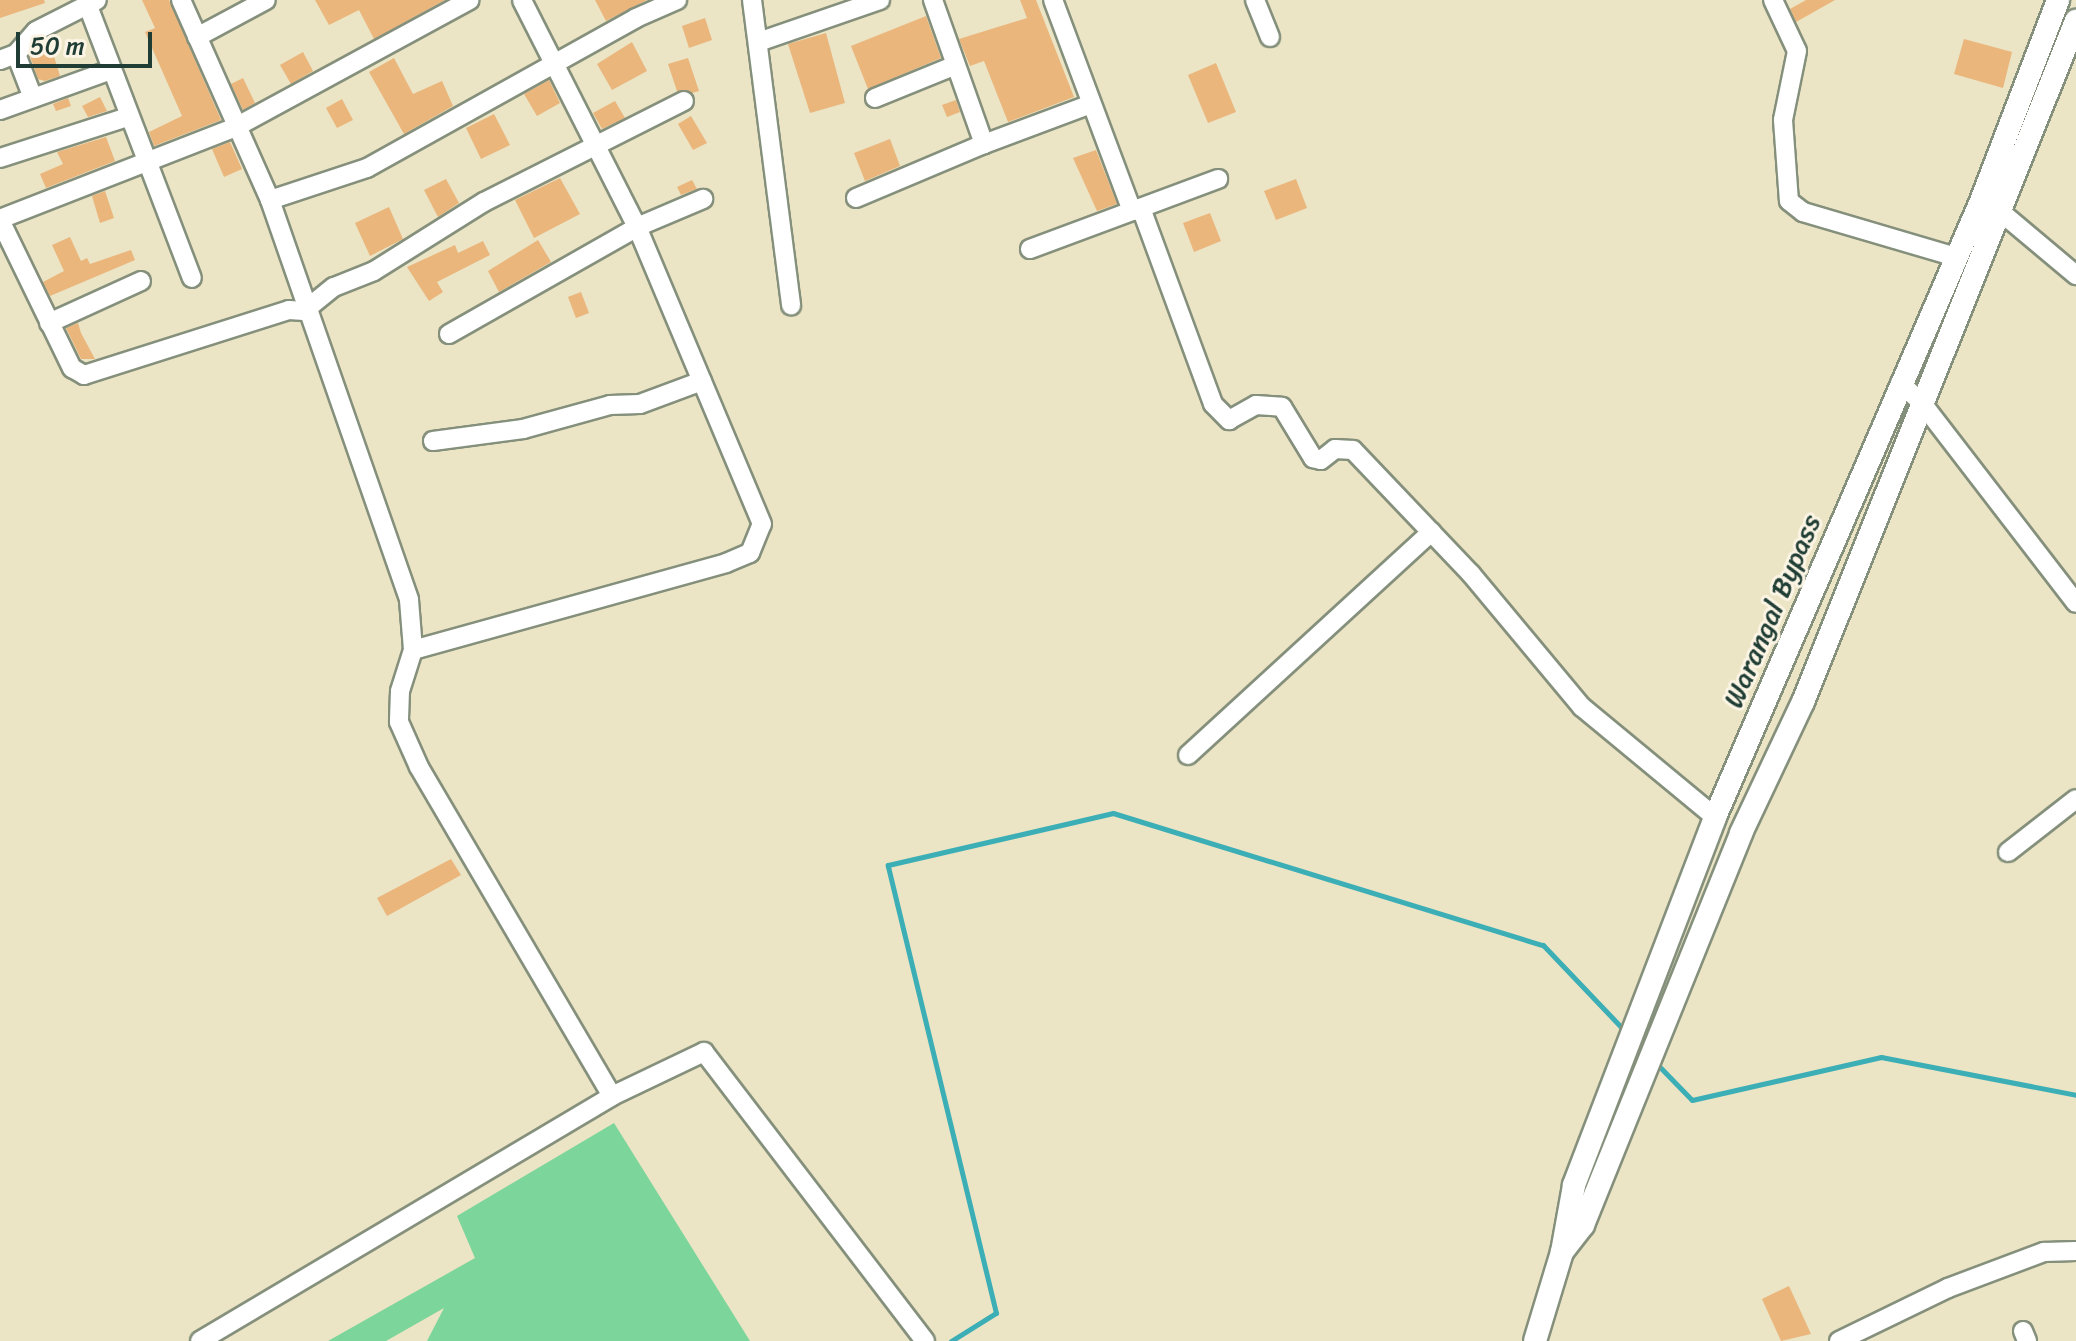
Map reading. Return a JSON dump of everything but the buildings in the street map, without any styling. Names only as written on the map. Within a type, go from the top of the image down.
[{"type":"main road","name":"Warangal Bypass","points":[[1535,1341],[1562,1252],[1574,1185],[1715,817],[1956,257],[2058,0]]},
{"type":"main road","name":"Warangal Bypass","points":[[1562,1252],[1583,1225],[1741,833],[1803,702],[1922,403],[2002,213],[2076,21]]},
{"type":"street","points":[[181,0],[234,128],[270,200],[304,311],[409,600],[413,650],[400,691],[399,722],[419,767],[612,1096]]},
{"type":"street","points":[[197,37],[266,0]]},
{"type":"street","points":[[470,0],[234,128],[147,166],[0,220],[72,368],[84,375],[289,310],[304,311],[334,287],[374,271],[484,202],[684,101]]},
{"type":"street","points":[[413,650],[750,553],[762,524],[637,227],[522,0]]},
{"type":"street","points":[[270,200],[367,168],[677,0]]},
{"type":"street","points":[[752,0],[761,41],[791,306]]},
{"type":"street","points":[[761,41],[880,0]]},
{"type":"street","points":[[933,0],[984,144]]},
{"type":"street","points":[[1053,0],[1091,104],[1137,210],[1213,404],[1229,420],[1256,405],[1282,407],[1313,458],[1321,460],[1335,449],[1353,450],[1431,532],[1582,707],[1715,817]]},
{"type":"street","points":[[1255,0],[1270,37]]},
{"type":"street","points":[[1773,0],[1797,51],[1783,120],[1789,201],[1803,212],[1956,257]]},
{"type":"street","points":[[33,98],[8,57],[36,31],[92,3],[111,70],[127,96],[128,117],[192,278]]},
{"type":"street","points":[[875,98],[956,65]]},
{"type":"street","points":[[0,110],[111,70]]},
{"type":"street","points":[[856,198],[984,144],[1091,104]]},
{"type":"street","points":[[0,158],[128,117]]},
{"type":"street","points":[[1030,249],[1218,179]]},
{"type":"street","points":[[449,334],[637,227],[703,199]]},
{"type":"street","points":[[2002,213],[2076,275]]},
{"type":"street","points":[[49,323],[141,281]]},
{"type":"street","points":[[433,441],[523,429],[610,405],[640,404],[702,381]]},
{"type":"street","points":[[1900,383],[1922,403],[2076,603]]},
{"type":"street","points":[[1188,755],[1431,532]]},
{"type":"street","points":[[2008,852],[2076,799]]},
{"type":"street","points":[[200,1341],[612,1096],[692,1054],[712,1056],[925,1341]]},
{"type":"street","points":[[1839,1341],[1948,1288],[2044,1252],[2076,1251]]},
{"type":"green space","points":[[614,1123],[750,1341],[427,1341],[444,1308],[386,1341],[328,1341],[475,1258],[457,1216]]},
{"type":"waterway","points":[[951,1341],[996,1313],[888,865],[1113,813],[1543,945],[1625,1031]]},
{"type":"waterway","points":[[1654,1061],[1692,1100],[1881,1057],[2076,1095]]}]
